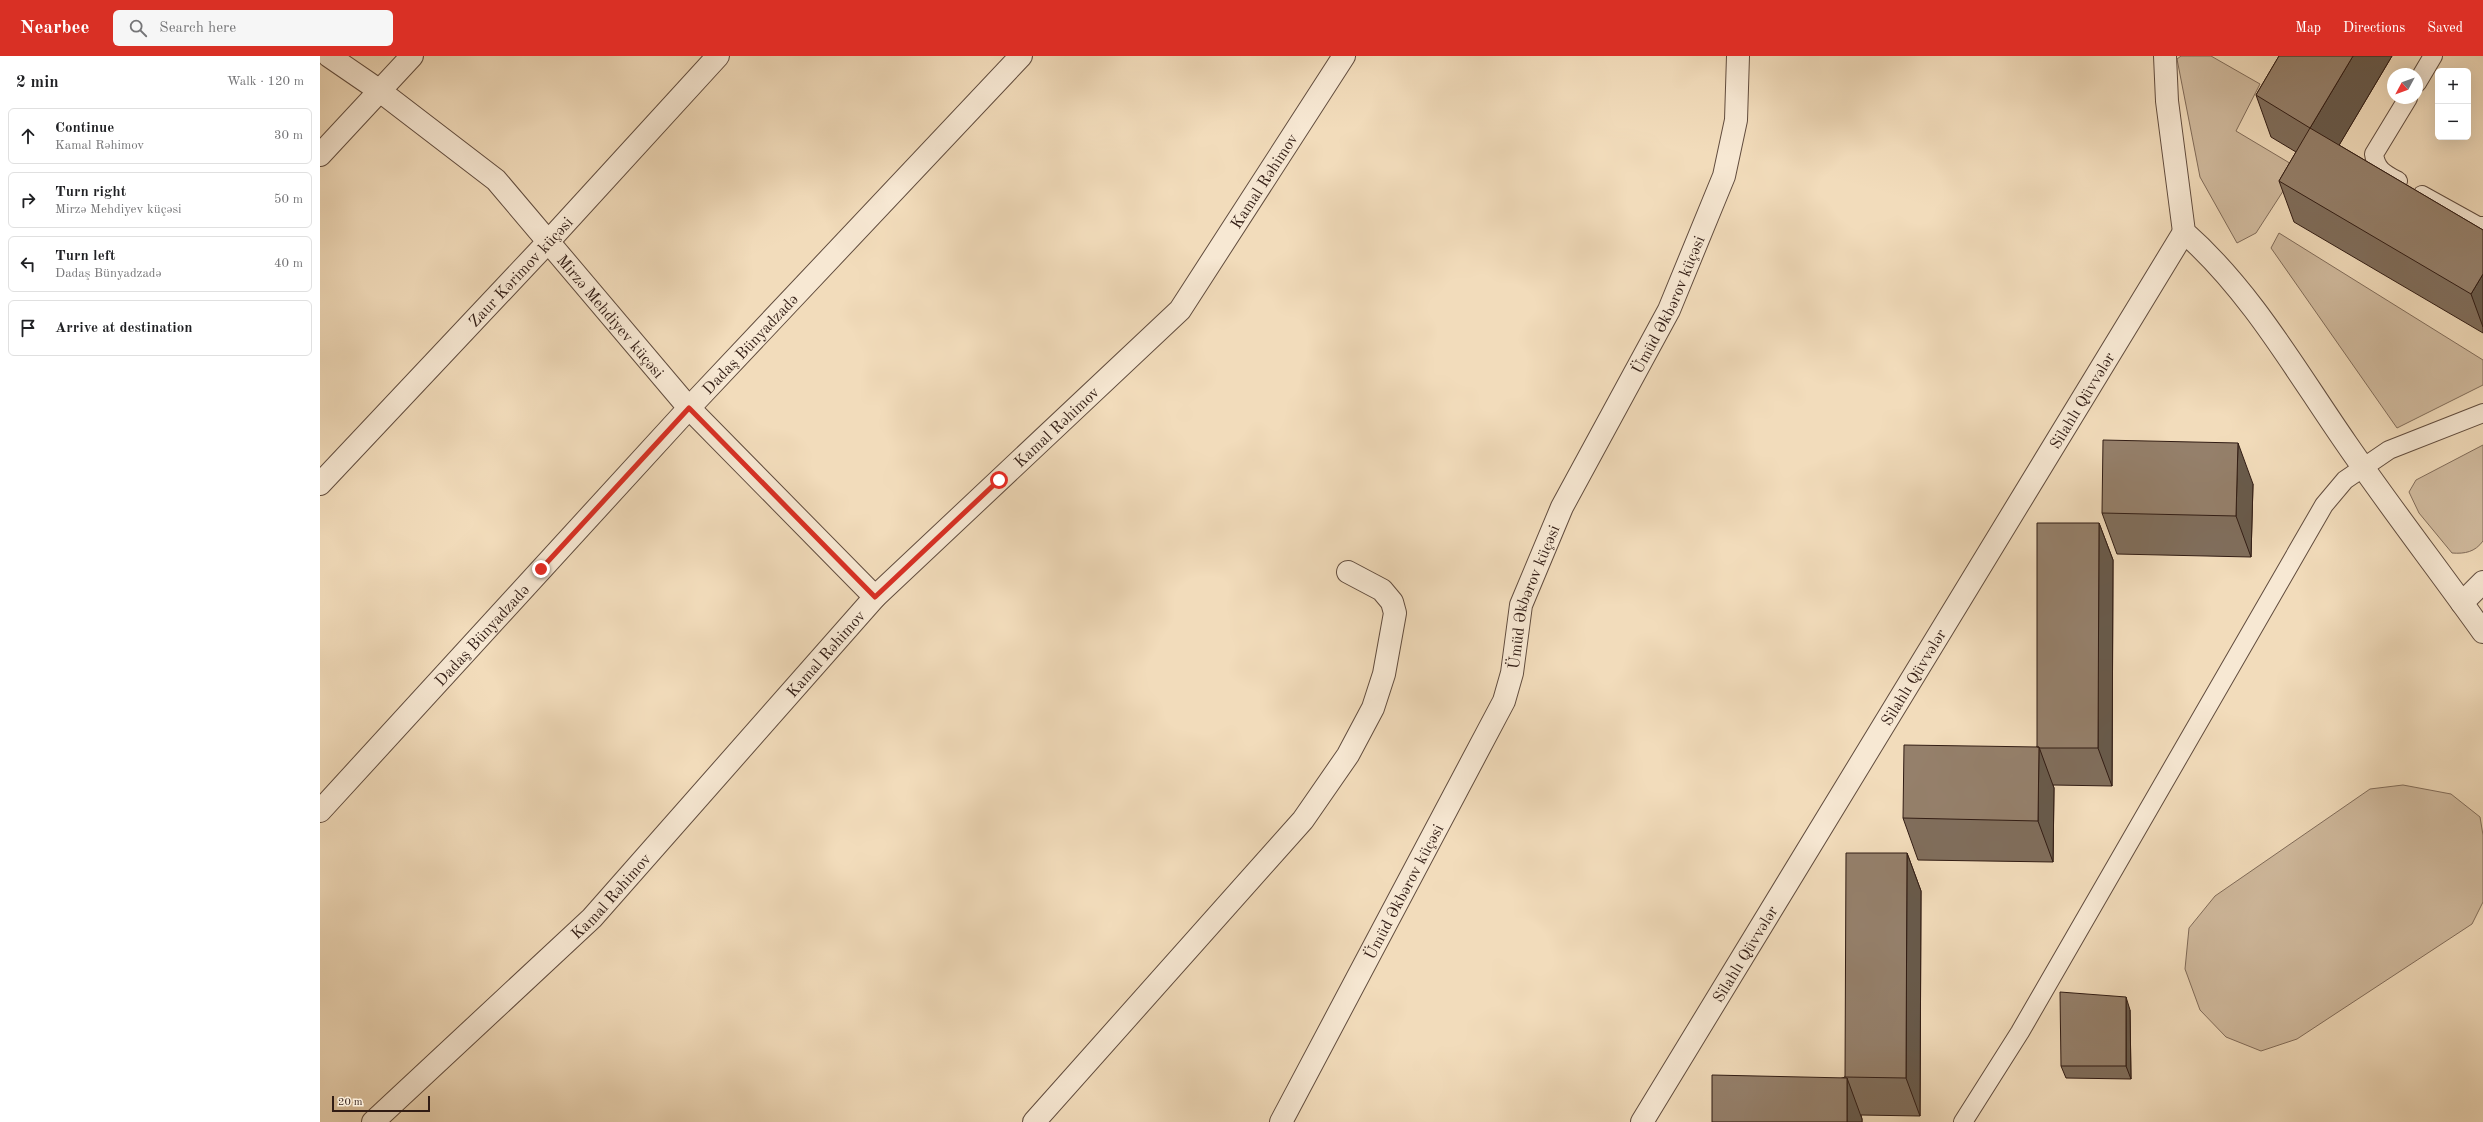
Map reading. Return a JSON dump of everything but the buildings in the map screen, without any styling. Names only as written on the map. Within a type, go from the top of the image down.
[{"type":"street","name":"Mirzə Mehdiyev küçəsi","points":[[329,56],[380,91],[496,180],[547,243],[689,408],[875,597]]},
{"type":"street","points":[[320,155],[412,56]]},
{"type":"street","name":"Zaur Kərimov küçəsi","points":[[320,484],[547,243],[718,56]]},
{"type":"street","name":"Dadaş Bünyadzadə","points":[[320,811],[689,408],[1021,56]]},
{"type":"street","name":"Kamal Rəhimov","points":[[373,1122],[592,918],[875,597],[1180,310],[1344,56]]},
{"type":"street","name":"Ümüd Əkbərov küçəsi","points":[[1282,1122],[1504,701],[1512,673],[1524,599],[1562,507],[1669,310],[1724,176],[1736,120],[1738,56]]},
{"type":"street","points":[[2165,56],[2167,101],[2184,232],[2212,256],[2245,296],[2362,467],[2483,632]]},
{"type":"street","name":"Silahlı Qüvvələr","points":[[1642,1122],[2184,232]]},
{"type":"street","points":[[1034,1122],[1303,820],[1348,755],[1375,701],[1384,674],[1396,613],[1392,602],[1382,590],[1348,572]]},
{"type":"street","points":[[2462,602],[2483,582]]},
{"type":"lane","points":[[2423,73],[2433,56]]},
{"type":"lane","points":[[2404,104],[2374,154],[2375,164],[2381,172],[2478,226],[2483,226]]},
{"type":"lane","points":[[1963,1122],[2020,1032],[2324,505],[2345,480],[2389,450],[2483,413]]},
{"type":"shaded area","points":[[2181,56],[2211,56],[2260,84],[2236,131],[2298,168],[2256,233],[2237,243],[2200,177],[2177,59]]},
{"type":"shaded area","points":[[2279,233],[2483,360],[2483,385],[2397,428],[2271,248]]},
{"type":"shaded area","points":[[2483,445],[2483,541],[2477,548],[2469,552],[2452,553],[2419,513],[2409,492],[2416,480]]},
{"type":"shaded area","points":[[2403,785],[2451,794],[2480,817],[2483,835],[2483,902],[2472,924],[2297,1039],[2261,1051],[2226,1037],[2200,1010],[2185,969],[2189,928],[2215,896],[2370,789]]},
{"type":"route","points":[[541,569],[689,408],[875,597],[999,480]]}]
